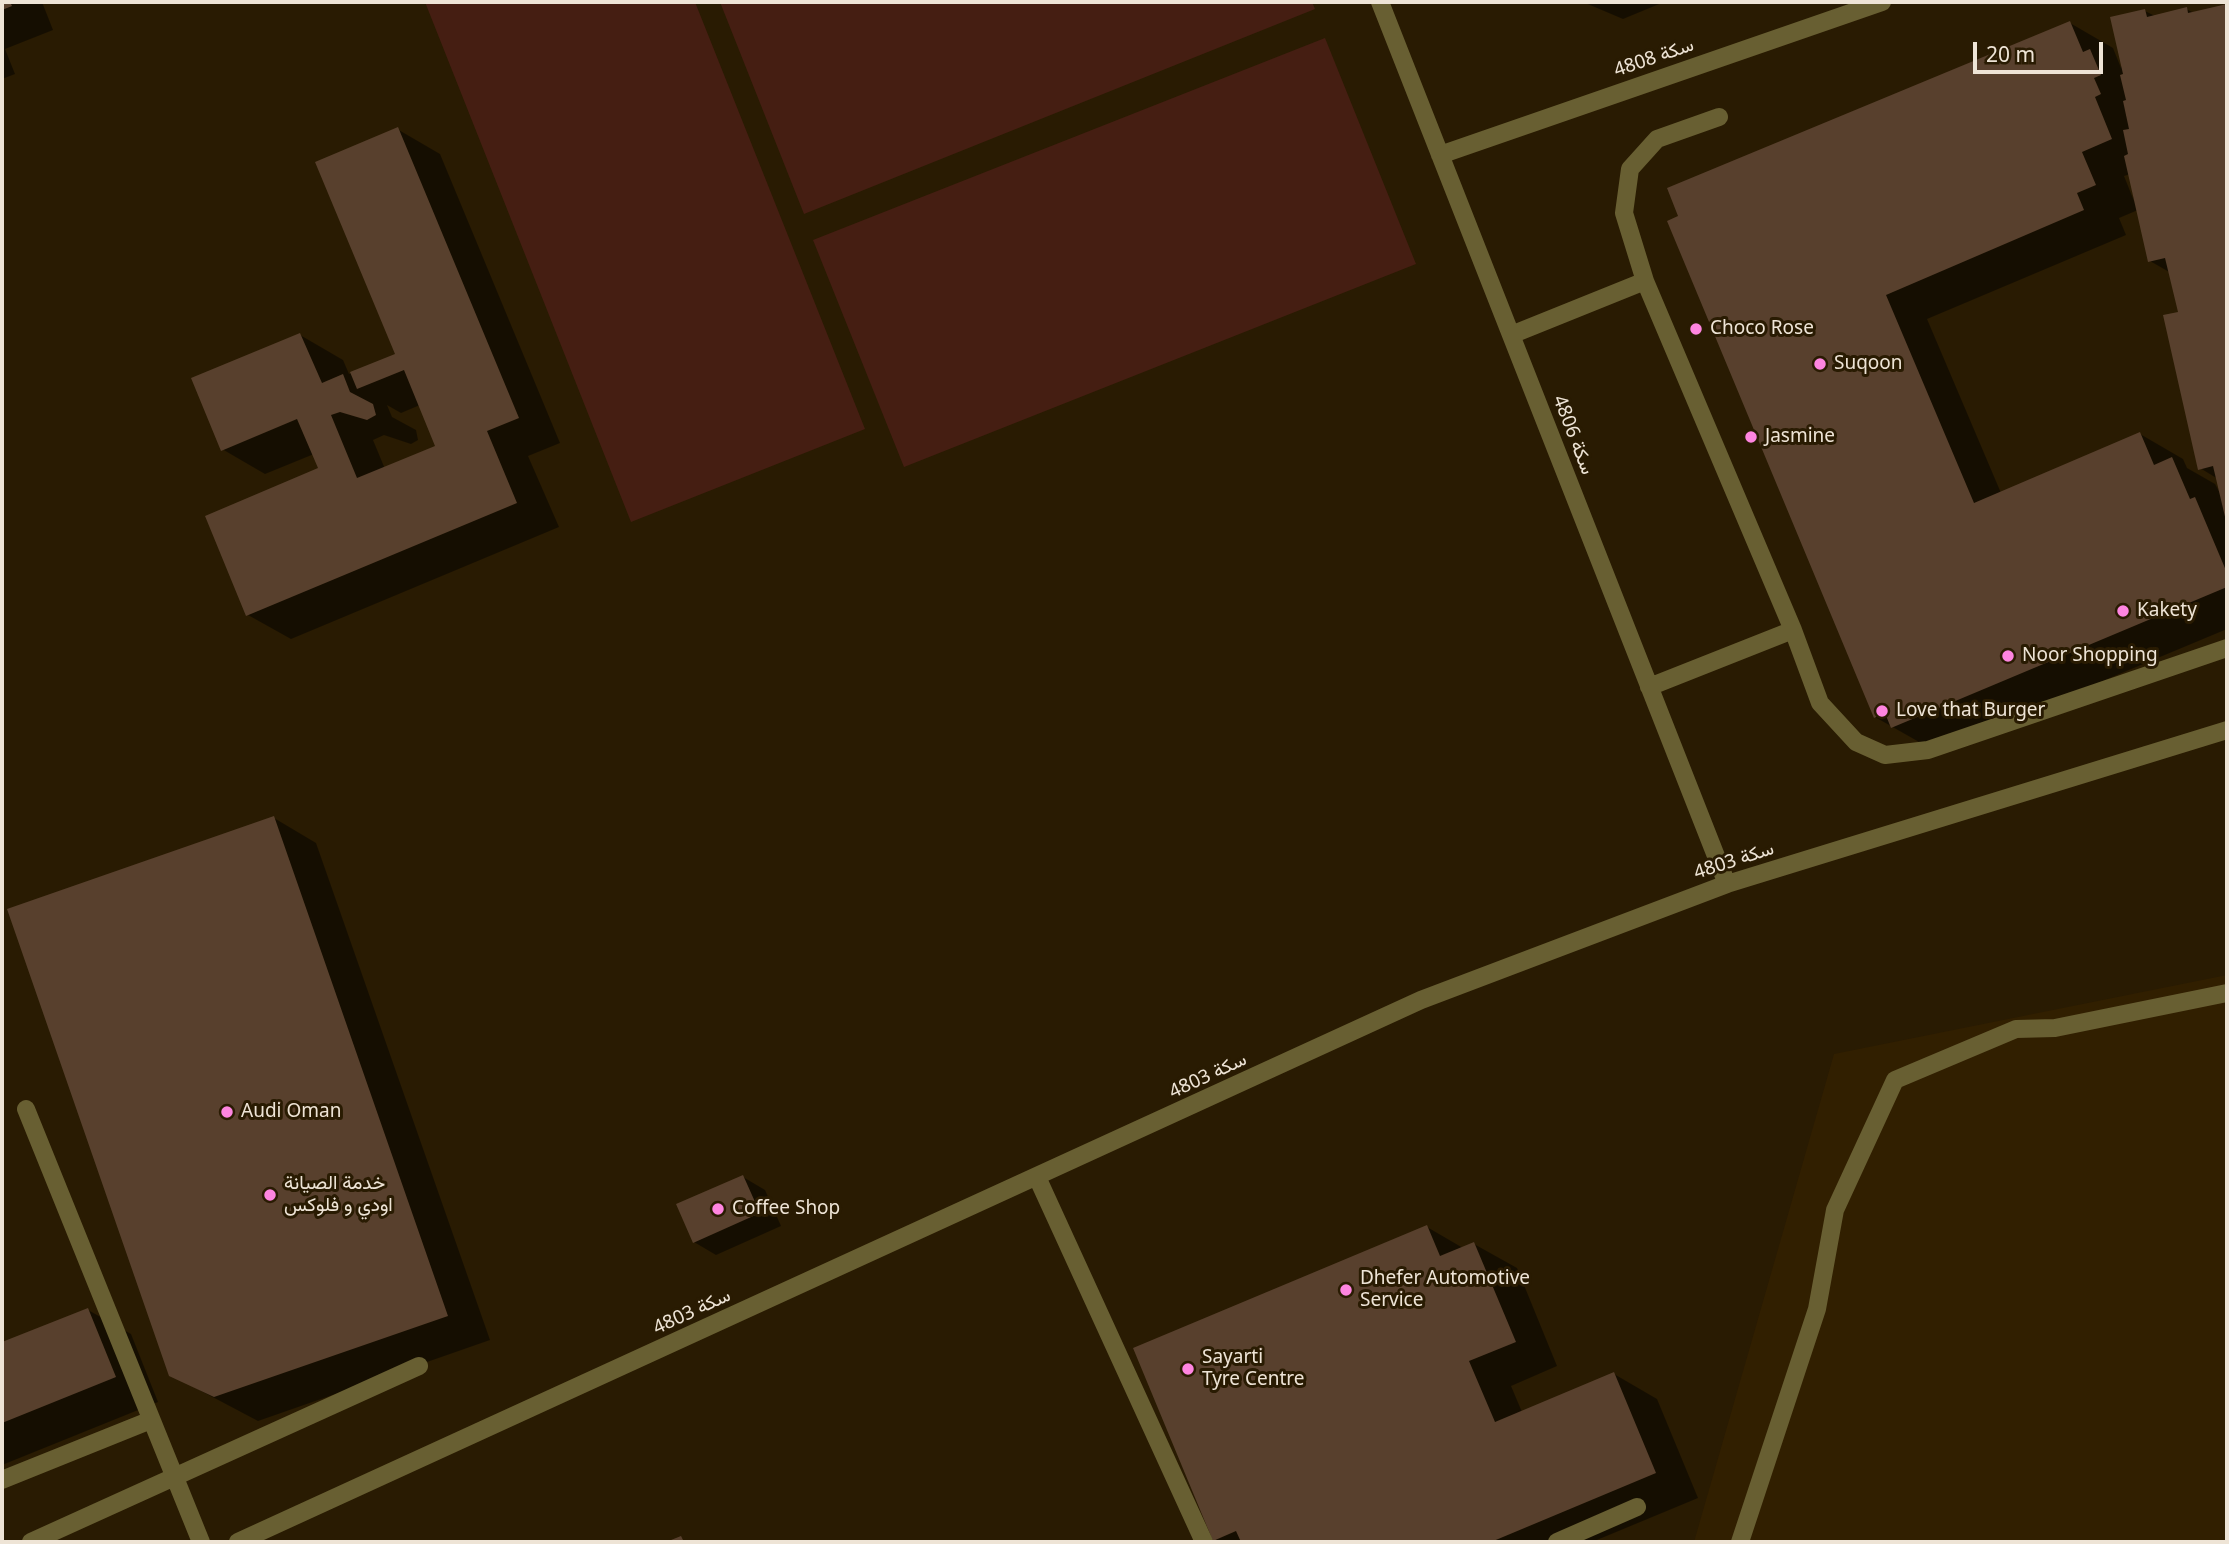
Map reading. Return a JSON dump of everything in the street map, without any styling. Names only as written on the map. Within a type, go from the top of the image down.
[{"type":"street","name":"سكة 4806","points":[[1380,2],[1727,884]]},
{"type":"street","name":"سكة 4808","points":[[1440,155],[1840,8],[1882,2]]},
{"type":"street","points":[[1719,117],[1657,139],[1630,169],[1624,213],[1645,281],[1793,630],[1821,703],[1856,742],[1885,755],[1928,750],[2227,648]]},
{"type":"street","points":[[1511,335],[1645,281]]},
{"type":"street","points":[[1649,688],[1793,630]]},
{"type":"street","name":"سكة 4803","points":[[238,1542],[1421,1000],[1727,884],[2227,730]]},
{"type":"street","points":[[1740,1542],[1817,1309],[1835,1210],[1895,1080],[2016,1029],[2055,1028],[2227,993]]},
{"type":"street","points":[[26,1109],[176,1474],[201,1542]]},
{"type":"street","points":[[1037,1177],[1204,1542]]},
{"type":"street","points":[[31,1542],[419,1366]]},
{"type":"street","points":[[2,1480],[152,1420]]},
{"type":"street","points":[[1556,1542],[1637,1507]]},
{"type":"shaded area","points":[[425,2],[695,2],[865,429],[631,522]]},
{"type":"shaded area","points":[[720,2],[1312,2],[1315,9],[804,214]]},
{"type":"shaded area","points":[[1325,38],[1416,264],[904,467],[813,240]]},
{"type":"shaded area","points":[[2227,975],[2227,1542],[1694,1542],[1834,1054]]},
{"type":"building","points":[[2,2],[10,2],[12,6],[2,10]]},
{"type":"building","points":[[2227,4],[2226,521],[2213,466],[2198,470],[2163,315],[2178,312],[2165,258],[2148,262],[2124,156],[2128,154],[2123,130],[2129,129],[2120,75],[2123,74],[2110,17],[2145,9],[2147,17],[2187,7],[2188,13]]},
{"type":"building","name":"Suqoon","points":[[2070,21],[2083,52],[2090,49],[2101,75],[2094,78],[2101,94],[2095,97],[2112,139],[2082,152],[2096,185],[2077,193],[2084,210],[1886,295],[1974,503],[2140,432],[2154,465],[2172,457],[2190,499],[2195,497],[2227,573],[2227,587],[1891,728],[1885,713],[1874,718],[1667,221],[1678,216],[1667,188]]},
{"type":"building","points":[[398,127],[519,418],[487,431],[517,503],[246,616],[205,516],[318,468],[297,419],[221,451],[191,378],[300,333],[322,383],[343,374],[350,392],[373,404],[376,415],[367,420],[340,412],[331,415],[357,478],[435,446],[404,370],[357,389],[350,372],[395,354],[315,162]]},
{"type":"building","name":"Audi Oman","points":[[274,816],[448,1316],[214,1397],[169,1376],[7,909]]},
{"type":"building","name":"Coffee Shop","points":[[743,1175],[760,1213],[693,1243],[676,1204]]},
{"type":"building","points":[[1427,1225],[1440,1256],[1474,1242],[1516,1342],[1469,1361],[1495,1422],[1614,1372],[1656,1473],[1491,1542],[1241,1542],[1236,1531],[1213,1541],[1133,1348]]},
{"type":"building","points":[[88,1308],[116,1377],[2,1423],[2,1342]]},
{"type":"building","points":[[681,1536],[684,1542],[666,1542]]},
{"type":"place","name":"Choco Rose","points":[[1696,329]]},
{"type":"place","name":"Suqoon","points":[[1820,364]]},
{"type":"place","name":"Jasmine","points":[[1751,437]]},
{"type":"place","name":"Kakety","points":[[2123,611]]},
{"type":"place","name":"Noor Shopping","points":[[2008,656]]},
{"type":"place","name":"Love that Burger","points":[[1882,711]]},
{"type":"place","name":"Audi Oman","points":[[227,1112]]},
{"type":"place","name":"خدمة الصيانة اودي و فلوكس","points":[[270,1195]]},
{"type":"place","name":"Coffee Shop","points":[[718,1209]]},
{"type":"place","name":"Dhefer Automotive Service","points":[[1346,1290]]},
{"type":"place","name":"Sayarti Tyre Centre","points":[[1188,1369]]}]
